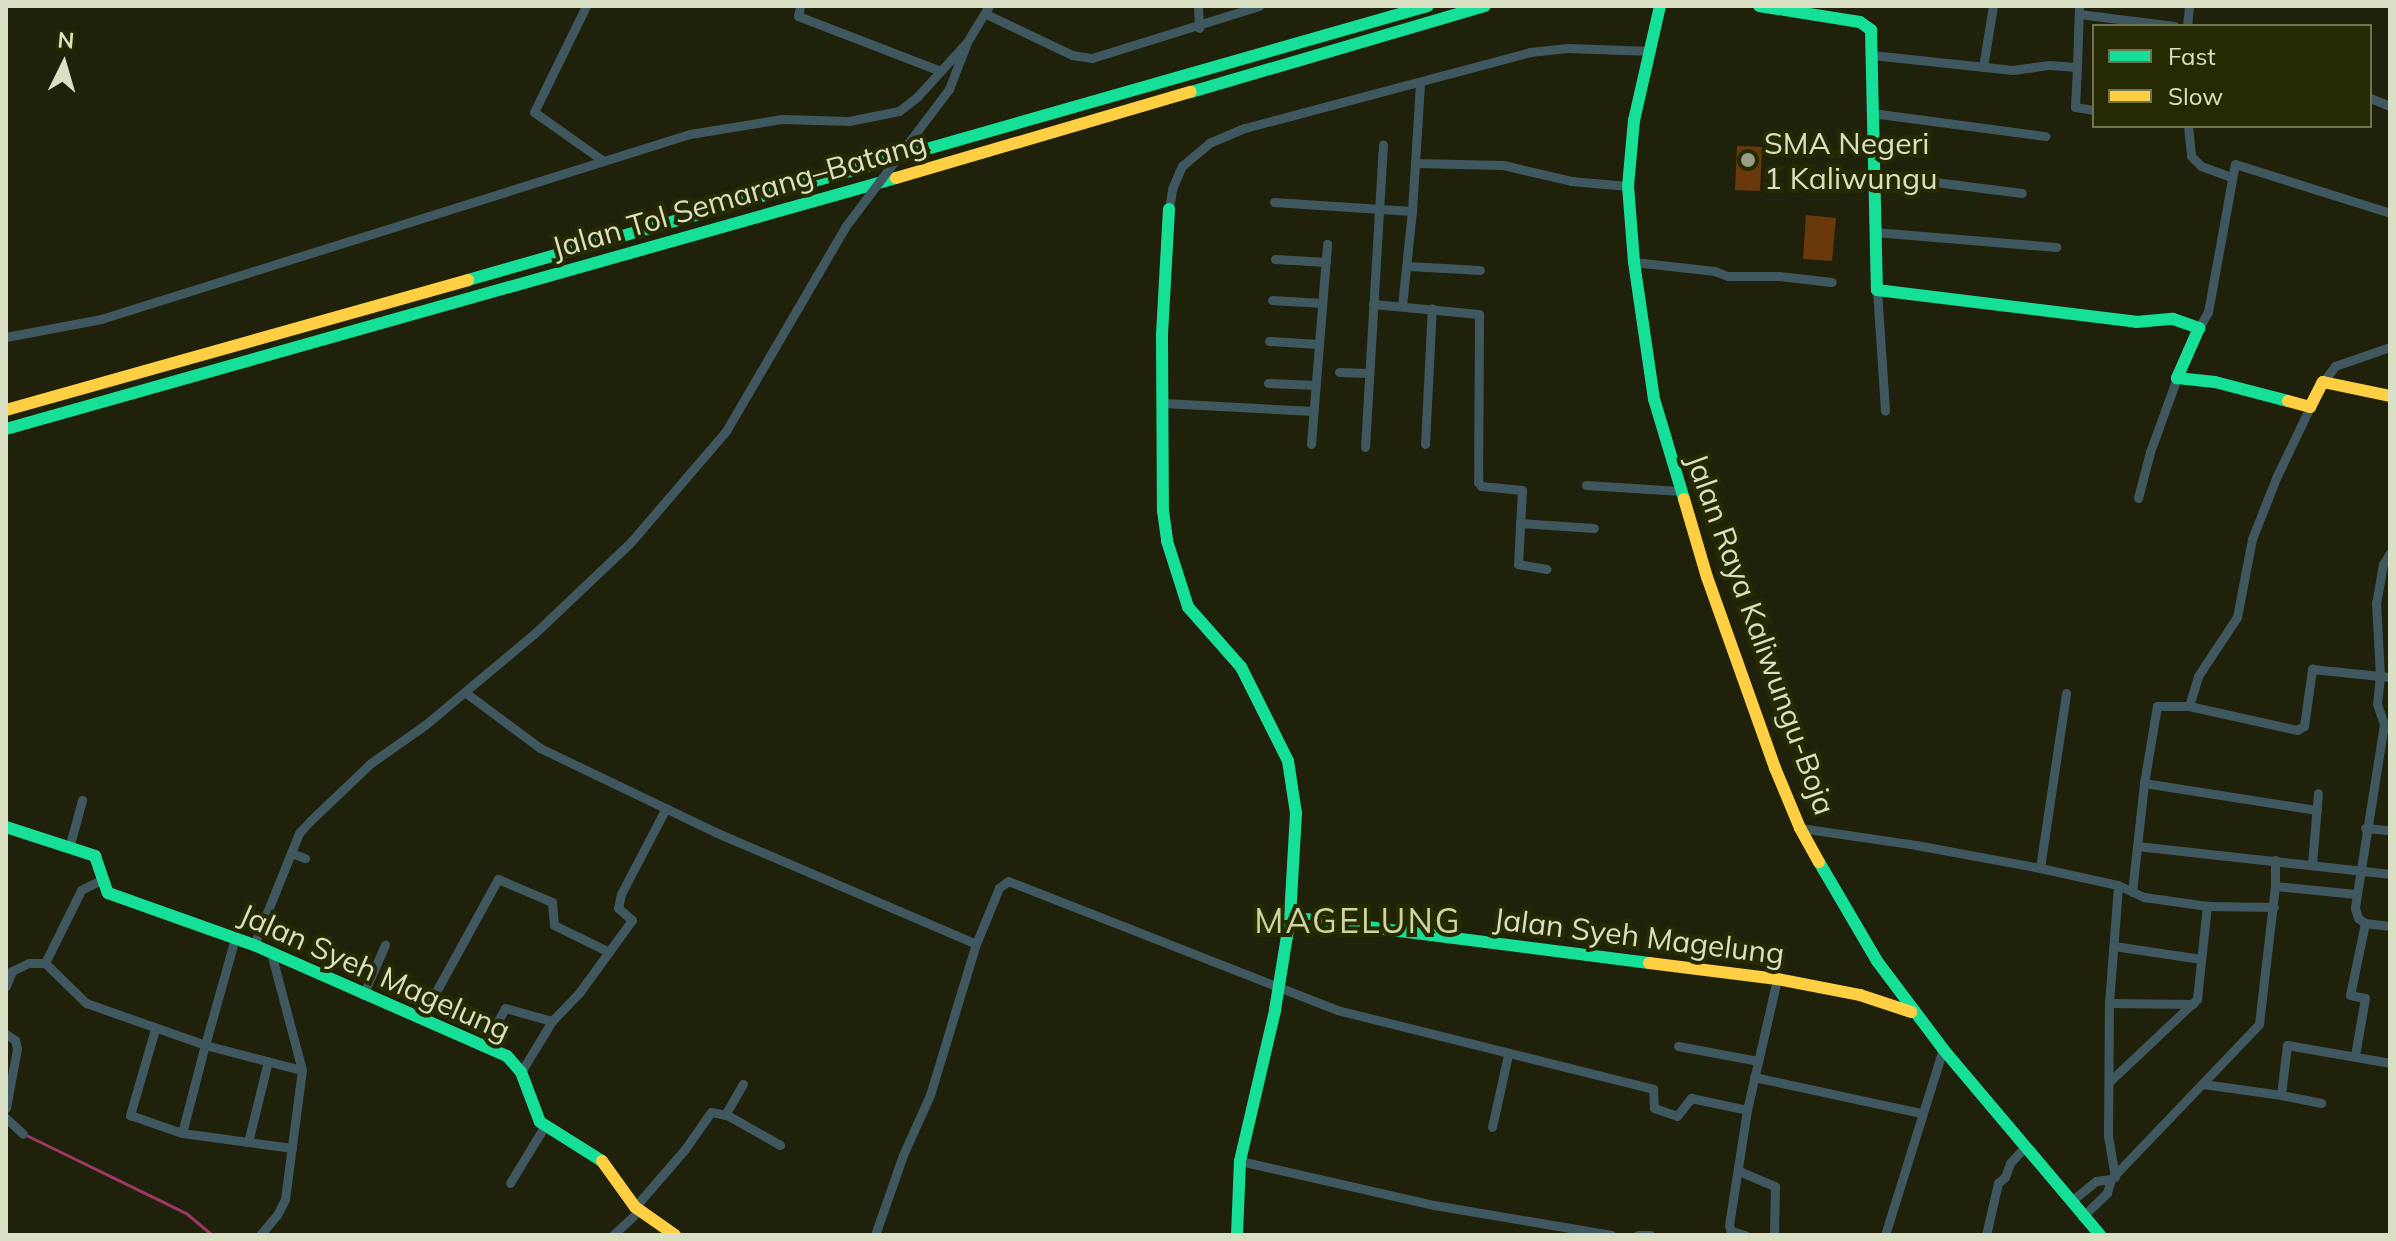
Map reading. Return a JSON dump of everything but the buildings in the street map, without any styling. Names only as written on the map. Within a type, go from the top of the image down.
[{"type":"main road","name":"Jalan Tol Semarang–Batang","points":[[6,410],[849,173],[1428,6]]},
{"type":"main road","name":"Jalan Tol Semarang–Batang","points":[[6,429],[843,193],[1485,6]]},
{"type":"main road","name":"Jalan Raya Kaliwungu-Boja","points":[[1660,6],[1634,120],[1628,186],[1634,262],[1654,399],[1681,491],[1761,731],[1800,828],[1877,961],[1943,1049],[2100,1235]]},
{"type":"main road","points":[[1759,6],[1864,23],[1871,30],[1877,290],[2136,322],[2173,319],[2199,328],[2177,378],[2215,382],[2310,407],[2323,382],[2390,396]]},
{"type":"main road","points":[[1169,209],[1162,336],[1163,511],[1168,547],[1188,607],[1241,667],[1288,761],[1296,813],[1290,917],[1279,985],[1240,1161],[1237,1235]]},
{"type":"main road","name":"Jalan Syeh Magelung","points":[[6,827],[95,856],[108,893],[254,945],[507,1056],[521,1072],[530,1104],[544,1127]]},
{"type":"main road","name":"Jalan Syeh Magelung","points":[[1290,917],[1777,979],[1860,995],[1899,1006],[1917,1016]]},
{"type":"main road","points":[[544,1127],[588,1148],[602,1160],[638,1208],[675,1235]]},
{"type":"street","points":[[586,6],[534,112],[602,160]]},
{"type":"street","points":[[800,6],[798,16],[938,70]]},
{"type":"street","points":[[1198,6],[1199,28]]},
{"type":"street","points":[[254,945],[299,833],[349,783],[466,693],[630,543],[726,431],[845,227],[949,89],[967,42],[988,10],[1082,57],[1092,58],[1199,28],[1259,6]]},
{"type":"street","points":[[1983,67],[1993,6]]},
{"type":"street","points":[[2092,110],[2074,106],[2079,10],[2162,24]]},
{"type":"street","points":[[6,337],[101,319],[690,134],[768,121],[849,121],[899,111],[917,97],[938,70],[967,42]]},
{"type":"street","points":[[1169,209],[1172,189],[1182,166],[1209,143],[1245,128],[1554,48],[1651,51]]},
{"type":"street","points":[[1872,55],[2022,70],[2048,65],[2077,67]]},
{"type":"street","points":[[1402,306],[1408,266],[1420,84]]},
{"type":"street","points":[[1872,113],[2045,136]]},
{"type":"street","points":[[2188,128],[2191,156],[2201,166],[2231,177]]},
{"type":"street","points":[[1365,447],[1383,145]]},
{"type":"street","points":[[1415,163],[1503,165],[1571,181],[1628,186]]},
{"type":"street","points":[[2199,328],[2208,312],[2233,167],[2240,164],[2390,213]]},
{"type":"street","points":[[1872,174],[2022,193]]},
{"type":"street","points":[[1274,202],[1412,211]]},
{"type":"street","points":[[1874,232],[2056,247]]},
{"type":"street","points":[[1311,444],[1327,244]]},
{"type":"street","points":[[1275,259],[1326,262]]},
{"type":"street","points":[[1634,262],[1714,271],[1728,276],[1779,276],[1832,282]]},
{"type":"street","points":[[1408,266],[1480,270]]},
{"type":"street","points":[[1877,290],[1885,411]]},
{"type":"street","points":[[1272,300],[1322,303]]},
{"type":"street","points":[[1373,304],[1479,314],[1478,482],[1481,486],[1522,490],[1518,564],[1547,569]]},
{"type":"street","points":[[1425,444],[1432,308]]},
{"type":"street","points":[[1269,341],[1319,344]]},
{"type":"street","points":[[2323,382],[2335,366],[2390,347]]},
{"type":"street","points":[[1339,372],[1369,373]]},
{"type":"street","points":[[2138,498],[2150,452],[2177,378]]},
{"type":"street","points":[[1268,383],[1316,385]]},
{"type":"street","points":[[1164,403],[1313,411]]},
{"type":"street","points":[[2189,706],[2198,676],[2237,617],[2252,539],[2276,478],[2310,407]]},
{"type":"street","points":[[1586,485],[1681,491]]},
{"type":"street","points":[[1520,523],[1594,528]]},
{"type":"street","points":[[2390,553],[2383,564],[2377,598],[2377,633],[2385,676],[2377,704],[2387,724],[2365,828],[2356,894],[2356,914],[2365,923],[2390,926]]},
{"type":"street","points":[[2377,633],[2390,634]]},
{"type":"street","points":[[2132,892],[2144,783],[2157,706],[2189,706],[2302,729],[2312,669],[2385,676]]},
{"type":"street","points":[[466,693],[540,748],[666,808],[976,944]]},
{"type":"street","points":[[2040,868],[2066,693]]},
{"type":"street","points":[[2377,776],[2390,777]]},
{"type":"street","points":[[2144,783],[2317,810]]},
{"type":"street","points":[[2312,864],[2318,793]]},
{"type":"street","points":[[69,848],[82,800]]},
{"type":"street","points":[[521,1072],[552,1021],[579,993],[632,920],[618,908],[621,894],[666,808]]},
{"type":"street","points":[[1800,828],[2040,868],[2118,885],[2132,892],[2207,906],[2274,907]]},
{"type":"street","points":[[2365,828],[2390,830]]},
{"type":"street","points":[[2137,846],[2390,874]]},
{"type":"street","points":[[291,853],[305,858]]},
{"type":"street","points":[[2082,1217],[2107,1193],[2113,1178],[2261,1019],[2274,907],[2275,860]]},
{"type":"street","points":[[45,963],[81,890],[103,879]]},
{"type":"street","points":[[421,1019],[498,879],[552,902],[554,925],[609,952]]},
{"type":"street","points":[[875,1235],[903,1155],[930,1095],[976,944],[999,888],[1005,882],[1013,881],[1337,1010],[1653,1089],[1654,1108],[1677,1116],[1691,1098],[1747,1110]]},
{"type":"street","points":[[2113,1178],[2108,1136],[2109,1003],[2118,885]]},
{"type":"street","points":[[2275,886],[2356,894]]},
{"type":"street","points":[[2110,1081],[2198,996],[2207,906]]},
{"type":"street","points":[[2355,1055],[2365,998],[2350,995],[2365,923]]},
{"type":"street","points":[[182,1133],[235,938]]},
{"type":"street","points":[[363,995],[385,945]]},
{"type":"street","points":[[2114,946],[2201,959]]},
{"type":"street","points":[[260,1235],[277,1215],[285,1199],[302,1070],[271,953]]},
{"type":"street","points":[[6,986],[9,973],[29,963],[45,963],[86,1003],[205,1045],[302,1070]]},
{"type":"street","points":[[1745,1235],[1731,1231],[1729,1225],[1747,1110],[1777,979]]},
{"type":"street","points":[[2109,1003],[2193,1004]]},
{"type":"street","points":[[485,1045],[506,1008],[552,1021]]},
{"type":"street","points":[[155,1029],[130,1115],[182,1133],[292,1148]]},
{"type":"street","points":[[6,1034],[15,1040],[17,1049],[6,1108]]},
{"type":"street","points":[[2281,1095],[2287,1045],[2390,1063]]},
{"type":"street","points":[[1678,1046],[1758,1061]]},
{"type":"street","points":[[1885,1235],[1920,1113],[1943,1049]]},
{"type":"street","points":[[1492,1127],[1508,1055]]},
{"type":"street","points":[[248,1142],[268,1061]]},
{"type":"street","points":[[1754,1077],[1920,1113]]},
{"type":"street","points":[[725,1115],[743,1084]]},
{"type":"street","points":[[2203,1084],[2321,1103]]},
{"type":"street","points":[[613,1235],[685,1149],[709,1113],[725,1115],[780,1145]]},
{"type":"street","points":[[10,1122],[23,1134]]},
{"type":"street","points":[[510,1183],[544,1127]]},
{"type":"street","points":[[1986,1235],[1998,1183],[2005,1177],[2011,1161],[2024,1148]]},
{"type":"street","points":[[1240,1161],[1434,1205],[1611,1235]]},
{"type":"street","points":[[1739,1171],[1775,1186],[1774,1235]]},
{"type":"street","points":[[2070,1202],[2096,1181],[2113,1178]]},
{"type":"street","points":[[1638,1235],[1650,1235]]},
{"type":"shaded area","points":[[1737,146],[1762,147],[1760,191],[1735,190]]},
{"type":"shaded area","points":[[1806,215],[1836,218],[1832,261],[1803,259]]},
{"type":"waterway","points":[[26,1135],[186,1213],[212,1235]]},
{"type":"traffic: fast","points":[[468,280],[1428,6]]},
{"type":"traffic: fast","points":[[1191,92],[1485,6]]},
{"type":"traffic: fast","points":[[1660,6],[1634,120],[1628,186],[1634,262],[1654,399],[1684,499]]},
{"type":"traffic: fast","points":[[1759,6],[1860,22],[1871,30],[1877,290],[2136,322],[2173,319],[2199,328],[2177,378],[2215,382],[2288,401]]},
{"type":"traffic: fast","points":[[6,429],[896,178]]},
{"type":"traffic: fast","points":[[1169,209],[1162,336],[1163,511],[1167,541],[1188,607],[1241,667],[1288,761],[1296,813],[1290,917]]},
{"type":"traffic: fast","points":[[6,827],[95,856],[108,893],[254,945],[507,1056],[521,1072],[540,1122],[602,1161]]},
{"type":"traffic: fast","points":[[1819,862],[1877,961],[1943,1049],[2100,1235]]},
{"type":"traffic: fast","points":[[1237,1235],[1240,1161],[1275,1010],[1290,917],[1649,963]]},
{"type":"traffic: slow","points":[[896,178],[1191,92]]},
{"type":"traffic: slow","points":[[6,410],[468,280]]},
{"type":"traffic: slow","points":[[2288,401],[2310,407],[2323,382],[2390,396]]},
{"type":"traffic: slow","points":[[1684,499],[1707,577],[1775,768],[1800,828],[1819,862]]},
{"type":"traffic: slow","points":[[1649,963],[1777,979],[1860,995],[1911,1012]]},
{"type":"traffic: slow","points":[[602,1161],[635,1207],[675,1235]]},
{"type":"place","name":"SMA Negeri 1 Kaliwungu","points":[[1748,160]]},
{"type":"district","name":"MAGELUNG","points":[[1358,921]]}]
